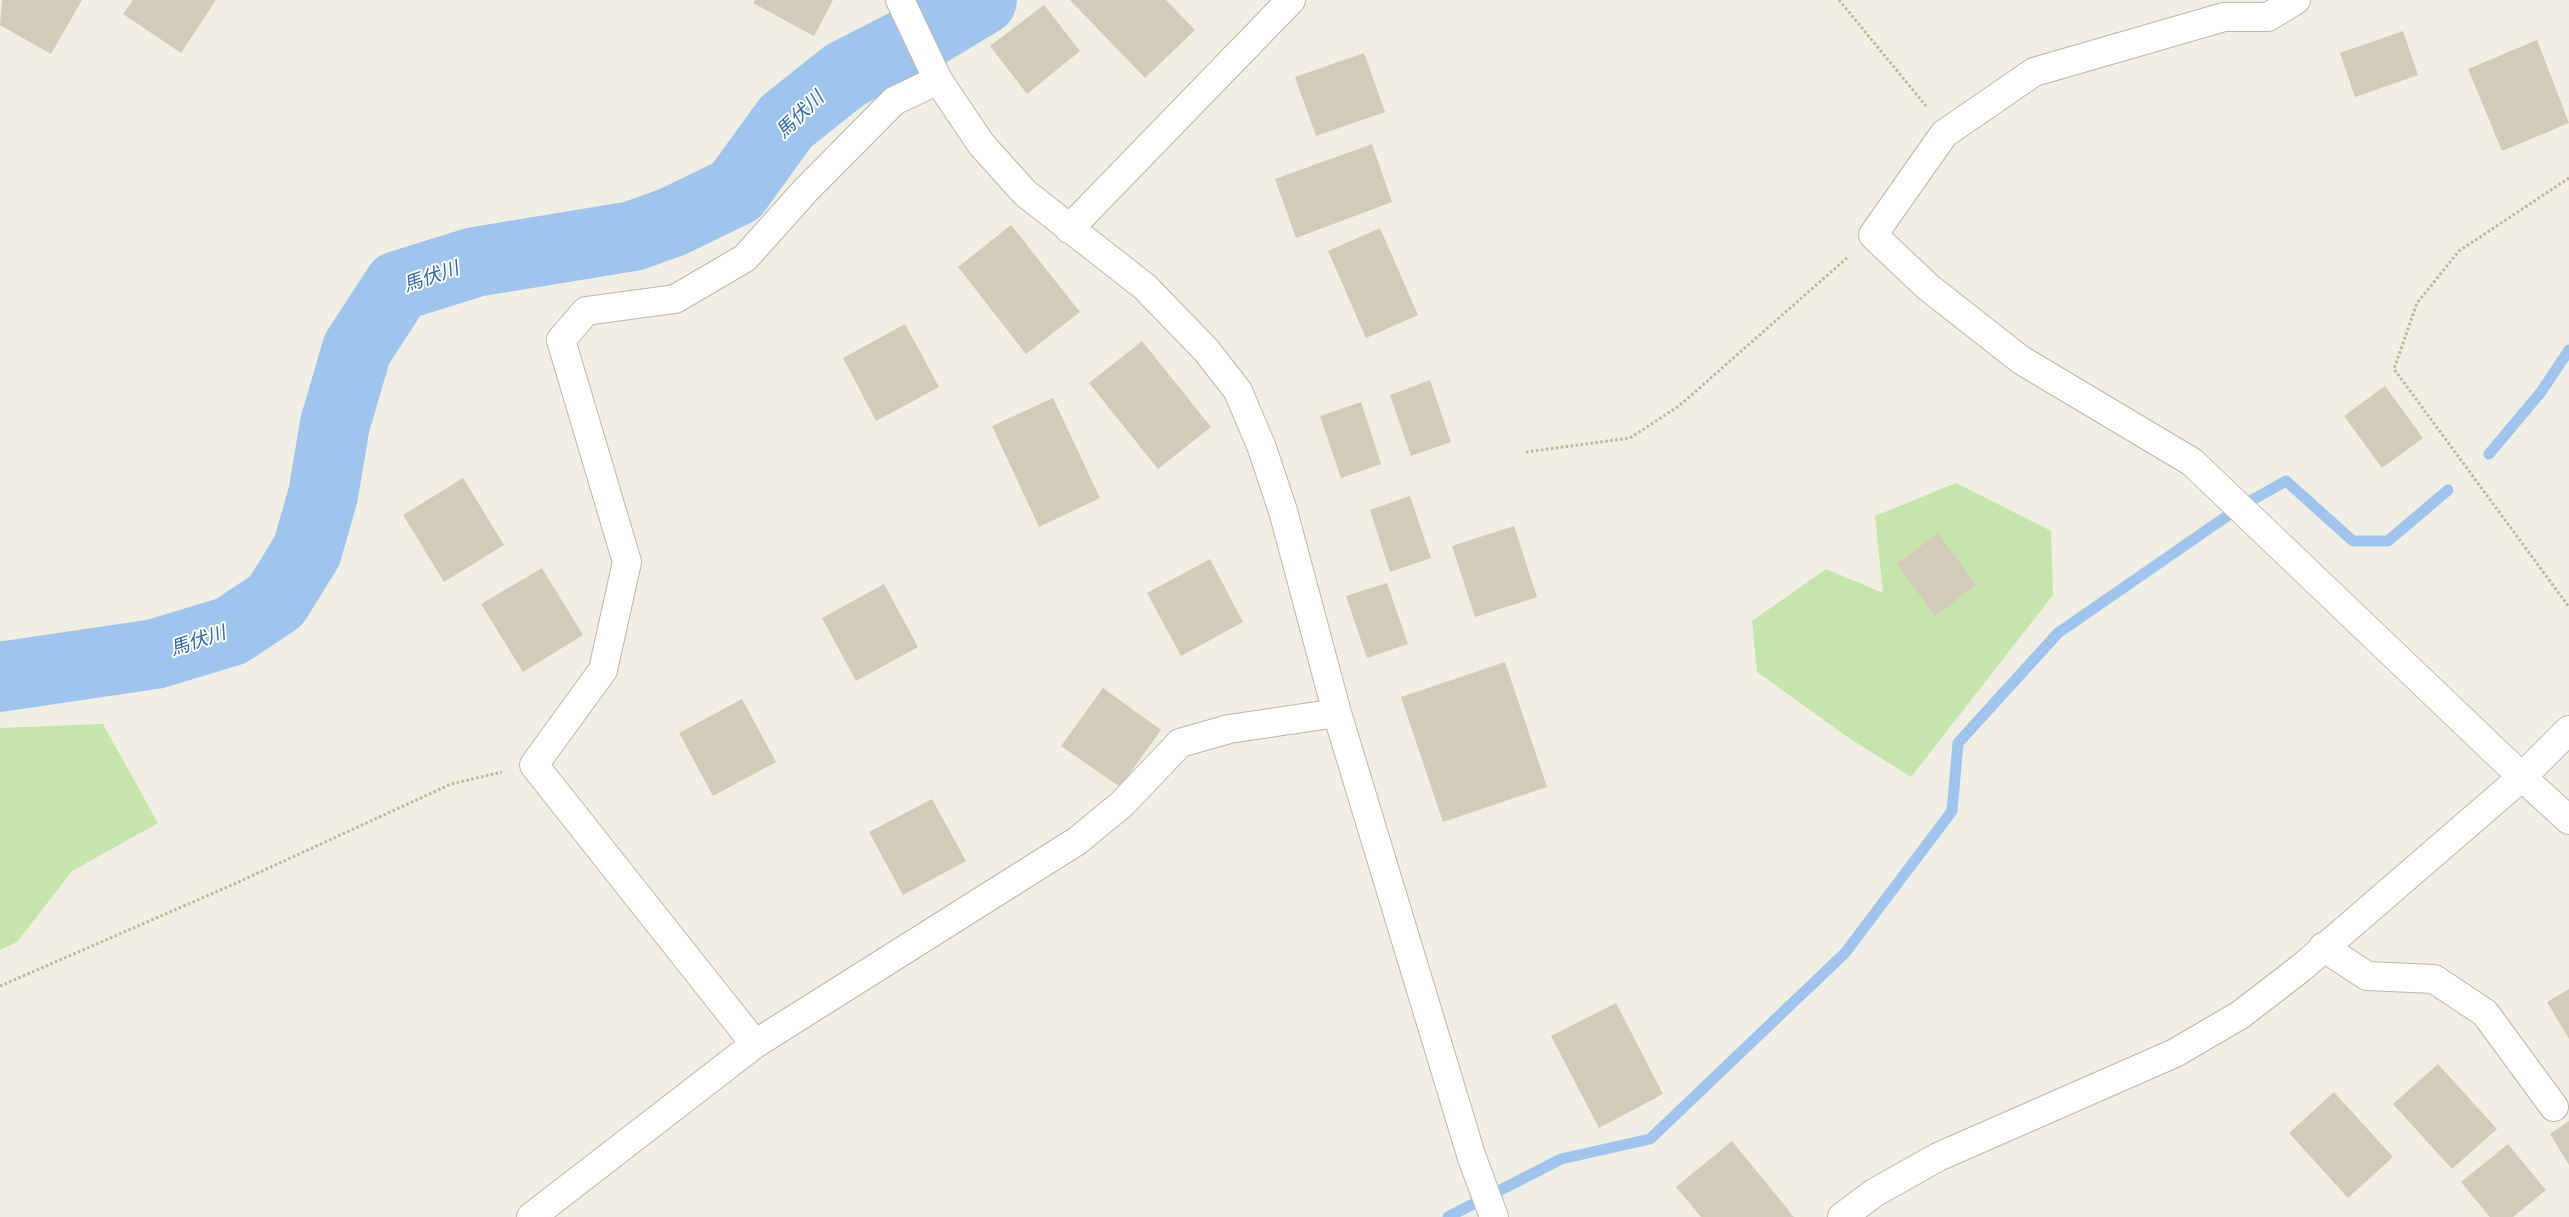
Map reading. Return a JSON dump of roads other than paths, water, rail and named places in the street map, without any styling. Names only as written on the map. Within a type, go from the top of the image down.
[{"type":"street","points":[[1069,229],[1291,0]]},
{"type":"street","points":[[2296,0],[2268,18],[2224,17],[2034,72],[1944,134],[1873,235],[1928,287],[2021,360],[2192,462],[2569,820]]},
{"type":"street","points":[[906,11],[934,72],[981,144],[1024,193],[1144,286],[1206,350],[1238,391],[1262,448],[1284,511],[1337,713],[1472,1158],[1494,1217]]},
{"type":"street","points":[[755,1044],[534,765],[603,670],[627,562],[561,340],[586,311],[675,299],[745,258],[805,191],[894,101],[934,72]]},
{"type":"street","points":[[531,1217],[755,1044],[1078,841],[1122,804],[1180,743],[1229,728],[1337,713]]},
{"type":"street","points":[[1842,1217],[1874,1193],[1938,1157],[2175,1053],[2240,1015],[2301,968],[2323,947],[2522,777],[2569,730]]},
{"type":"street","points":[[2323,947],[2367,976],[2434,979],[2485,1013],[2554,1106]]},
{"type":"waterway","name":"馬伏川","points":[[0,677],[155,654],[231,631],[276,601],[307,551],[323,495],[335,424],[357,349],[398,286],[475,262],[633,236],[672,222],[736,191],[786,122],[845,75],[929,32],[982,0]]},
{"type":"waterway","points":[[2489,454],[2541,392],[2569,350]]},
{"type":"waterway","points":[[1448,1217],[1561,1159],[1650,1139],[1845,953],[1952,811],[1958,743],[2058,633],[2243,505],[2286,481],[2353,541],[2388,541],[2448,490]]}]
